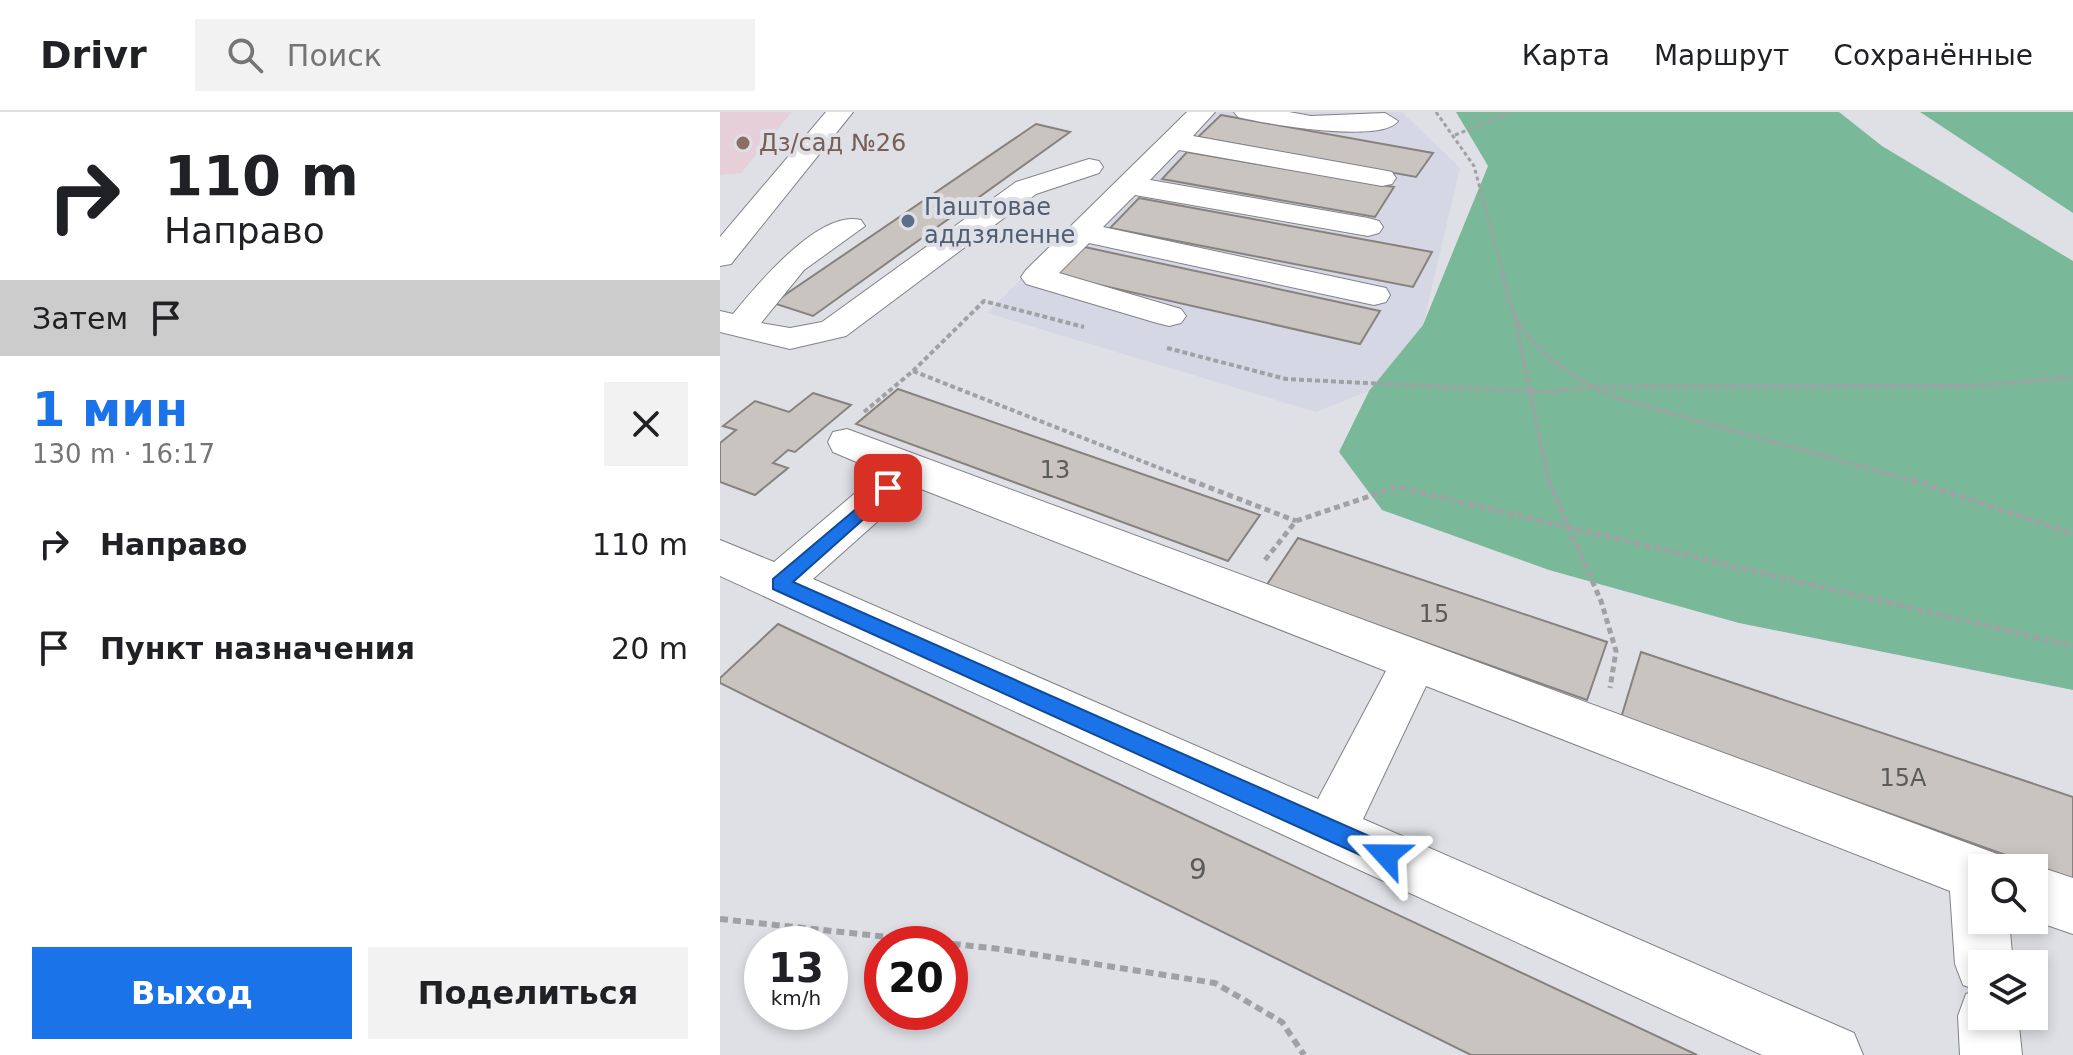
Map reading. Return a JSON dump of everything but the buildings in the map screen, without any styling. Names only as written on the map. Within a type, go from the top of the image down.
[{"type":"street","points":[[720,257],[840,112]]},
{"type":"street","points":[[1169,316],[1037,277],[1202,112]]},
{"type":"street","points":[[1247,112],[1294,116],[1311,124],[1385,121]]},
{"type":"street","points":[[1173,141],[1382,178]]},
{"type":"street","points":[[850,226],[793,263],[730,324],[782,340],[809,339],[834,329],[1017,194],[1089,167]]},
{"type":"street","points":[[1129,185],[1368,227]]},
{"type":"street","points":[[1082,232],[1374,295]]},
{"type":"street","points":[[847,442],[910,469],[1968,870]]},
{"type":"street","points":[[779,584],[910,469]]},
{"type":"street","points":[[720,557],[1832,1055]]},
{"type":"street","points":[[1330,831],[1415,661]]},
{"type":"street","points":[[2048,898],[2073,906]]},
{"type":"street","points":[[1989,1030],[1991,1055]]},
{"type":"path","points":[[1436,112],[1474,166],[1513,311],[1544,471],[1601,601],[1616,651],[1603,732]]},
{"type":"path","points":[[1455,135],[1512,112]]},
{"type":"path","points":[[847,442],[843,429],[913,371],[984,301],[1090,329]]},
{"type":"path","points":[[1513,311],[1534,344],[1592,387],[1617,398],[1889,472],[2073,534]]},
{"type":"path","points":[[1165,348],[1286,379],[1529,391],[1592,387],[1974,386],[2073,377]]},
{"type":"path","points":[[913,371],[1296,521]]},
{"type":"path","points":[[1238,593],[1296,521],[1397,487],[2073,646]]},
{"type":"path","points":[[720,919],[1000,949],[1215,983],[1282,1022],[1304,1055]]},
{"type":"shaded area","name":"Дз/сад №26","points":[[720,112],[792,112],[741,173],[720,175]]},
{"type":"shaded area","points":[[1187,112],[1402,112],[1460,168],[1423,325],[1369,391],[1316,412],[987,313]]},
{"type":"green space","points":[[1456,112],[1839,112],[1882,146],[2073,261],[2073,690],[1739,623],[1549,570],[1382,510],[1339,452],[1369,391],[1423,325],[1488,166]]},
{"type":"green space","points":[[1920,112],[2073,112],[2073,213]]},
{"type":"place","name":"Дз/сад №26","points":[[743,143]]},
{"type":"place","name":"Паштовае аддзяленне","points":[[908,221]]},
{"type":"route","points":[[888,488],[779,584],[1386,855]]}]
